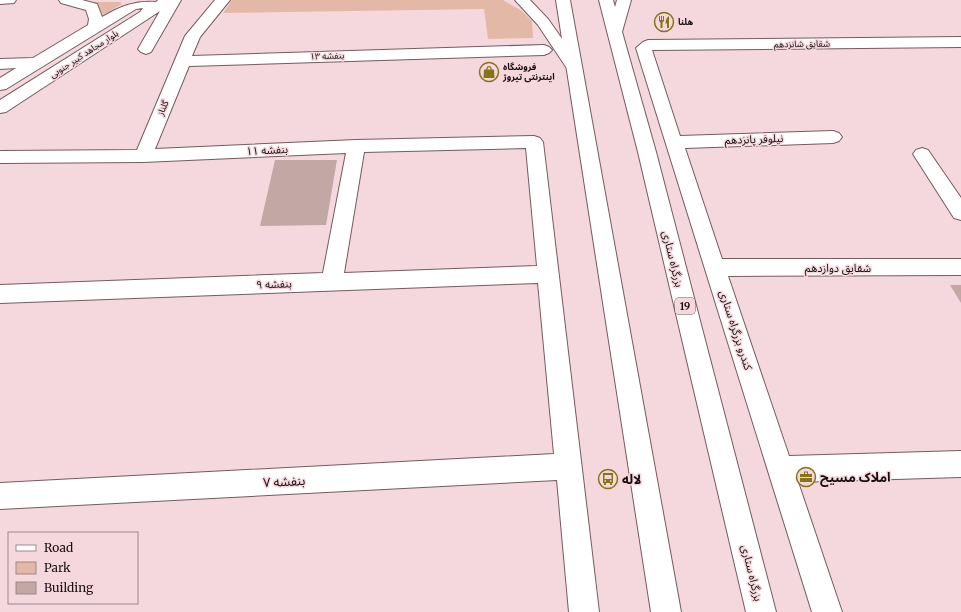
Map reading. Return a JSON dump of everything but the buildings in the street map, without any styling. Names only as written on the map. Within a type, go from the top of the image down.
[{"type":"main road","points":[[0,0],[9,0]]},
{"type":"main road","points":[[66,0],[92,8],[96,19],[95,27]]},
{"type":"main road","name":"بلوار مجاهد کبیر جنوبی","points":[[0,108],[168,0]]},
{"type":"main road","points":[[146,49],[174,0]]},
{"type":"main road","points":[[183,61],[194,36],[222,0]]},
{"type":"main road","points":[[522,0],[543,22],[574,67]]},
{"type":"main road","points":[[563,0],[666,612]]},
{"type":"main road","name":"بزرگراه ستاری","points":[[606,0],[761,612]]},
{"type":"main road","points":[[615,32],[624,0]]},
{"type":"main road","name":"بلوار مجاهد کبیر جنوبی","points":[[0,85],[124,10],[138,3],[152,5],[142,17]]},
{"type":"main road","name":"شقایق شانزدهم","points":[[644,48],[648,45],[961,42]]},
{"type":"main road","name":"کندرو بزرگراه ستاری","points":[[644,48],[827,612]]},
{"type":"main road","name":"بنفشه ۱۳","points":[[183,61],[544,50]]},
{"type":"main road","name":"گلناز","points":[[143,156],[183,61]]},
{"type":"main road","points":[[0,64],[35,63]]},
{"type":"main road","name":"نیلوفر پانزدهم","points":[[675,142],[833,137]]},
{"type":"main road","name":"بنفشه ۱۱","points":[[0,157],[143,156],[356,146],[534,142],[548,274]]},
{"type":"main road","points":[[332,282],[356,146]]},
{"type":"main road","points":[[922,154],[961,214]]},
{"type":"main road","name":"شقایق دوازدهم","points":[[716,268],[961,267]]},
{"type":"main road","points":[[548,274],[584,612]]},
{"type":"main road","name":"بنفشه ۹","points":[[0,294],[548,274]]},
{"type":"main road","points":[[781,469],[961,464]]},
{"type":"main road","name":"بنفشه ۷","points":[[0,496],[568,466]]},
{"type":"green space","points":[[232,0],[503,0],[522,11],[532,21],[533,38],[488,39],[484,9],[223,13]]},
{"type":"green space","points":[[91,2],[120,2],[122,4],[103,15]]},
{"type":"place","name":"هلنا","points":[[664,22]]},
{"type":"place","name":"فروشگاه اینترنتی تیروژ","points":[[489,72]]},
{"type":"place","name":"املاک مسیح","points":[[806,477]]},
{"type":"place","name":"لاله","points":[[608,479]]}]
